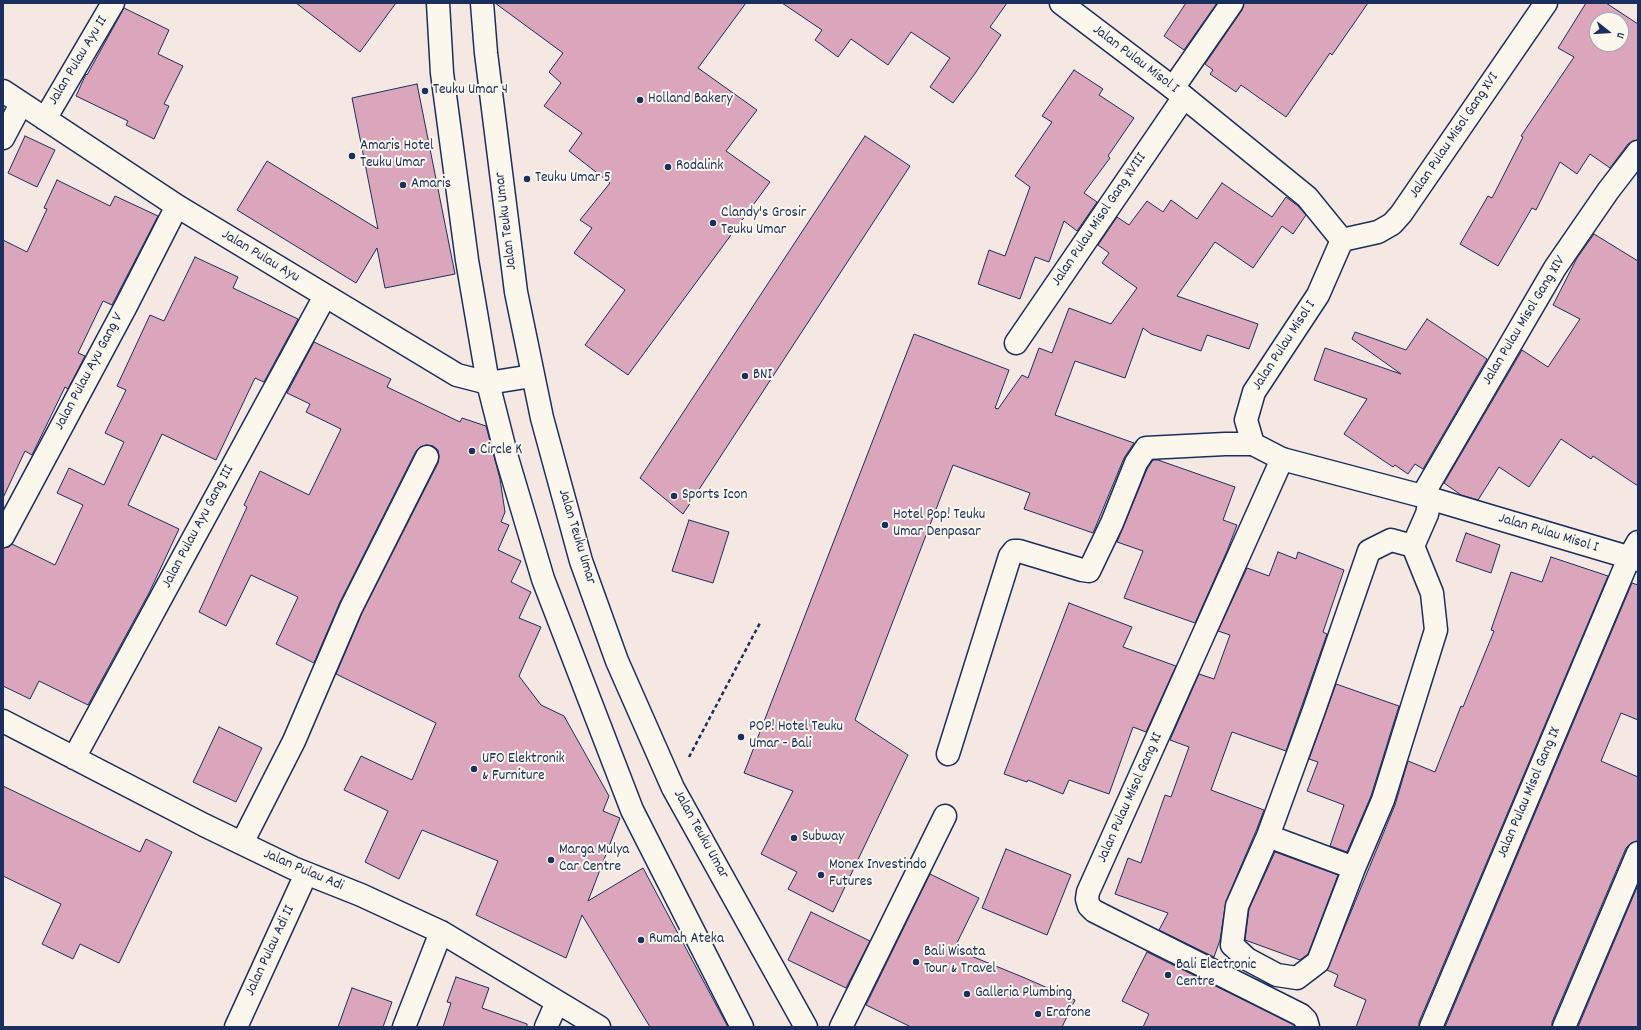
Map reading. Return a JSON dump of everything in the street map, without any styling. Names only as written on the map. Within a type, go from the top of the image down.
[{"type":"street","name":"Jalan Pulau Ayu II","points":[[45,119],[113,3]]},
{"type":"street","points":[[438,3],[444,88],[467,260],[488,382],[507,458],[543,579],[629,803],[742,1027]]},
{"type":"street","name":"Jalan Teuku Umar","points":[[482,3],[487,60],[516,292],[532,376],[542,418],[581,561],[618,661],[673,788],[806,1027]]},
{"type":"street","name":"Jalan Pulau Misol I","points":[[1061,3],[1178,93],[1307,197],[1342,240],[1318,295],[1254,392],[1246,420],[1253,444],[1282,459],[1635,553]]},
{"type":"street","name":"Jalan Pulau Misol Gang XVIII","points":[[1016,343],[1178,93],[1232,3]]},
{"type":"street","name":"Jalan Pulau Misol Gang XVI","points":[[1342,240],[1378,232],[1392,224],[1401,214],[1546,3]]},
{"type":"street","name":"Jalan Pulau Ayu","points":[[3,91],[177,206],[457,375],[488,382],[532,376]]},
{"type":"street","points":[[3,138],[21,104]]},
{"type":"street","name":"Jalan Pulau Misol Gang XIV","points":[[1413,546],[1427,514],[1426,498],[1555,268],[1608,191],[1638,152]]},
{"type":"street","name":"Jalan Pulau Ayu Gang V","points":[[3,536],[126,306],[177,206]]},
{"type":"street","name":"Jalan Pulau Ayu Gang III","points":[[74,758],[324,296]]},
{"type":"street","points":[[948,754],[1010,556],[1014,551],[1019,551],[1089,571],[1112,523],[1136,463],[1146,448],[1253,444]]},
{"type":"street","points":[[242,844],[294,741],[351,608],[427,458]]},
{"type":"street","name":"Jalan Pulau Misol Gang XI","points":[[1282,459],[1087,899],[1089,906],[1094,911],[1301,1015],[1306,1020],[1308,1027]]},
{"type":"street","points":[[1391,540],[1413,546],[1432,593],[1436,630],[1383,800],[1354,868],[1318,962],[1297,978],[1277,975],[1247,959],[1232,945],[1237,906],[1268,836],[1314,710],[1369,551],[1391,540]]},
{"type":"street","name":"Jalan Pulau Misol Gang IX","points":[[1431,1027],[1635,553]]},
{"type":"street","name":"Jalan Pulau Adi","points":[[3,721],[242,844],[306,874],[362,895],[442,932],[599,1027]]},
{"type":"street","points":[[841,1027],[945,816]]},
{"type":"street","points":[[1268,836],[1354,868]]},
{"type":"street","points":[[1564,1027],[1638,853]]},
{"type":"street","name":"Jalan Pulau Adi II","points":[[236,1027],[306,874]]},
{"type":"street","points":[[404,1027],[442,932]]},
{"type":"street","points":[[546,1027],[557,1002]]},
{"type":"path","points":[[673,788],[761,620]]},
{"type":"building","points":[[296,3],[396,3],[360,52]]},
{"type":"building","points":[[495,3],[746,3],[698,68],[757,110],[726,151],[770,182],[628,375],[585,345],[625,290],[574,253],[592,228],[580,220],[610,183],[569,151],[582,133],[544,106],[561,83],[549,72],[563,53]]},
{"type":"building","points":[[782,3],[1007,3],[990,27],[1001,35],[953,103],[930,87],[950,58],[911,32],[888,65],[851,39],[838,57],[815,40],[822,30]]},
{"type":"building","points":[[1186,3],[1217,3],[1184,50],[1164,36]]},
{"type":"building","points":[[1244,3],[1368,3],[1332,55],[1330,53],[1286,117],[1241,85],[1236,92],[1210,74],[1213,70],[1205,64],[1242,10]]},
{"type":"building","points":[[1586,3],[1606,3],[1620,12],[1589,12],[1589,52],[1629,52],[1629,18],[1638,24],[1638,140],[1628,144],[1610,168],[1590,154],[1577,174],[1560,162],[1536,210],[1532,208],[1498,266],[1460,244],[1488,196],[1492,198],[1523,137],[1521,136],[1574,57],[1558,48]]},
{"type":"building","points":[[124,8],[169,30],[158,54],[183,66],[164,104],[169,106],[154,139],[126,125],[128,121],[76,96],[86,74],[87,75]]},
{"type":"building","points":[[1074,70],[1103,89],[1099,95],[1134,118],[1108,156],[1110,158],[1084,193],[1097,202],[1077,231],[1064,221],[1049,262],[1035,257],[1020,299],[978,284],[989,250],[1005,256],[1030,187],[1015,176],[1052,122],[1042,116]]},
{"type":"building","name":"Amaris","points":[[417,84],[455,274],[385,288],[377,248],[356,283],[237,210],[267,161],[378,229],[352,98]]},
{"type":"building","points":[[25,136],[55,150],[37,187],[8,173]]},
{"type":"building","points":[[865,136],[910,166],[683,514],[640,478]]},
{"type":"building","points":[[57,180],[110,206],[115,196],[158,216],[112,305],[103,301],[78,353],[85,356],[68,389],[65,387],[32,455],[25,451],[3,498],[3,240],[27,252],[47,209],[44,208]]},
{"type":"building","points":[[1222,183],[1272,217],[1286,197],[1298,206],[1306,215],[1293,234],[1282,226],[1253,268],[1215,242],[1177,296],[1258,324],[1249,349],[1207,335],[1201,351],[1151,334],[1143,328],[1125,378],[1075,361],[1055,415],[1134,443],[1124,458],[1093,533],[1024,509],[1030,493],[953,465],[855,720],[908,755],[833,912],[788,889],[797,872],[761,854],[793,791],[744,773],[914,334],[1009,370],[995,408],[998,409],[1022,375],[1028,378],[1039,348],[1052,353],[1069,308],[1111,324],[1137,288],[1102,263],[1109,253],[1098,245],[1117,217],[1129,225],[1147,201],[1163,212],[1171,200],[1197,219]]},
{"type":"building","points":[[1594,234],[1638,261],[1638,486],[1593,456],[1591,459],[1561,439],[1529,487],[1499,467],[1478,500],[1461,495],[1444,483],[1522,350],[1548,367],[1580,319],[1553,305],[1577,258]]},
{"type":"building","points":[[195,257],[238,277],[233,288],[298,319],[264,382],[255,378],[216,460],[162,434],[128,505],[179,529],[149,593],[88,705],[39,681],[30,699],[3,686],[3,548],[9,547],[12,544],[55,565],[83,505],[57,493],[69,468],[104,485],[124,442],[105,433],[126,390],[117,386],[150,315],[164,321]]},
{"type":"building","points":[[1427,319],[1487,359],[1423,469],[1415,464],[1408,474],[1395,465],[1393,467],[1344,434],[1367,399],[1314,380],[1325,348],[1401,374],[1352,339],[1355,332],[1406,350]]},
{"type":"building","points":[[314,342],[391,379],[387,387],[460,422],[462,418],[486,426],[500,479],[505,512],[501,522],[509,525],[498,550],[521,561],[511,582],[531,592],[519,618],[541,627],[519,676],[541,705],[564,716],[609,796],[603,811],[620,818],[588,901],[643,868],[728,1027],[650,1027],[582,915],[566,958],[476,915],[498,861],[422,830],[399,879],[365,862],[388,811],[344,790],[361,756],[412,780],[436,723],[336,674],[362,613],[438,463],[438,450],[433,446],[426,445],[420,447],[416,451],[340,602],[314,663],[276,644],[298,597],[251,575],[226,626],[199,612],[247,507],[244,505],[260,471],[309,495],[341,429],[306,412],[310,404],[287,393]]},
{"type":"building","points":[[1153,460],[1158,460],[1235,487],[1223,520],[1237,525],[1195,623],[1124,598],[1143,551],[1117,542],[1147,469]]},
{"type":"building","points":[[689,520],[729,532],[713,583],[672,571]]},
{"type":"building","points":[[1466,533],[1500,545],[1491,573],[1456,561]]},
{"type":"building","points":[[1278,552],[1296,559],[1298,552],[1344,570],[1323,632],[1327,634],[1286,751],[1232,732],[1211,790],[1264,810],[1226,901],[1220,940],[1214,957],[1159,930],[1168,913],[1115,894],[1128,858],[1141,863],[1165,795],[1171,797],[1189,747],[1170,740],[1199,674],[1214,679],[1230,635],[1218,631],[1247,568],[1269,576]]},
{"type":"building","points":[[1551,557],[1608,576],[1419,1022],[1419,1027],[1356,1027],[1366,1000],[1334,986],[1338,975],[1327,970],[1395,805],[1408,761],[1435,772],[1461,706],[1463,707],[1494,631],[1491,630],[1511,572],[1542,582]]},
{"type":"building","points":[[1632,583],[1638,585],[1638,720],[1621,713],[1601,761],[1638,777],[1638,841],[1631,843],[1626,848],[1552,1022],[1552,1027],[1445,1027]]},
{"type":"building","points":[[1069,603],[1132,627],[1123,647],[1176,666],[1146,732],[1133,727],[1109,794],[1069,780],[1063,794],[1028,780],[1027,782],[1004,774]]},
{"type":"building","points":[[1336,684],[1399,706],[1371,796],[1347,852],[1330,846],[1344,805],[1307,791],[1318,762],[1309,759]]},
{"type":"building","points":[[219,727],[262,748],[236,802],[193,782]]},
{"type":"building","points":[[3,786],[140,852],[146,839],[172,852],[119,963],[80,944],[73,959],[42,944],[61,904],[3,876]]},
{"type":"building","points":[[1006,849],[1071,875],[1047,935],[982,908]]},
{"type":"building","points":[[1275,852],[1338,875],[1308,954],[1300,960],[1245,940],[1249,909]]},
{"type":"building","points":[[930,874],[979,898],[954,949],[1075,1000],[1062,1027],[911,1027],[866,1005]]},
{"type":"building","points":[[1638,885],[1638,1027],[1578,1027]]},
{"type":"building","points":[[811,912],[870,941],[846,988],[788,960]]},
{"type":"building","name":"Bali Electronic Centre","points":[[1147,952],[1294,1025],[1295,1027],[1143,1027],[1149,1014],[1122,1001]]},
{"type":"building","points":[[456,977],[489,988],[482,1008],[527,1024],[527,1027],[443,1027],[451,1003],[447,1002]]},
{"type":"building","points":[[352,988],[392,1002],[383,1027],[338,1027]]},
{"type":"place","name":"Teuku Umar 4","points":[[425,91]]},
{"type":"place","name":"Holland Bakery","points":[[640,100]]},
{"type":"place","name":"Amaris Hotel Teuku Umar","points":[[352,156]]},
{"type":"place","name":"Rodalink","points":[[668,167]]},
{"type":"place","name":"Teuku Umar 5","points":[[527,179]]},
{"type":"place","name":"Amaris","points":[[403,185]]},
{"type":"place","name":"Clandy's Grosir Teuku Umar","points":[[713,223]]},
{"type":"place","name":"BNI","points":[[745,376]]},
{"type":"place","name":"Circle K","points":[[472,451]]},
{"type":"place","name":"Sports Icon","points":[[674,496]]},
{"type":"place","name":"Hotel Pop! Teuku Umar Denpasar","points":[[885,525]]},
{"type":"place","name":"POP! Hotel Teuku Umar - Bali","points":[[741,737]]},
{"type":"place","name":"UFO Elektronik & Furniture","points":[[474,769]]},
{"type":"place","name":"Subway","points":[[794,838]]},
{"type":"place","name":"Marga Mulya Car Centre","points":[[551,860]]},
{"type":"place","name":"Monex Investindo Futures","points":[[821,875]]},
{"type":"place","name":"Rumah Ateka","points":[[641,940]]},
{"type":"place","name":"Bali Wisata Tour & Travel","points":[[916,962]]},
{"type":"place","name":"Bali Electronic Centre","points":[[1168,975]]},
{"type":"place","name":"Galleria Plumbing","points":[[967,994]]},
{"type":"place","name":"Erafone","points":[[1038,1014]]}]
